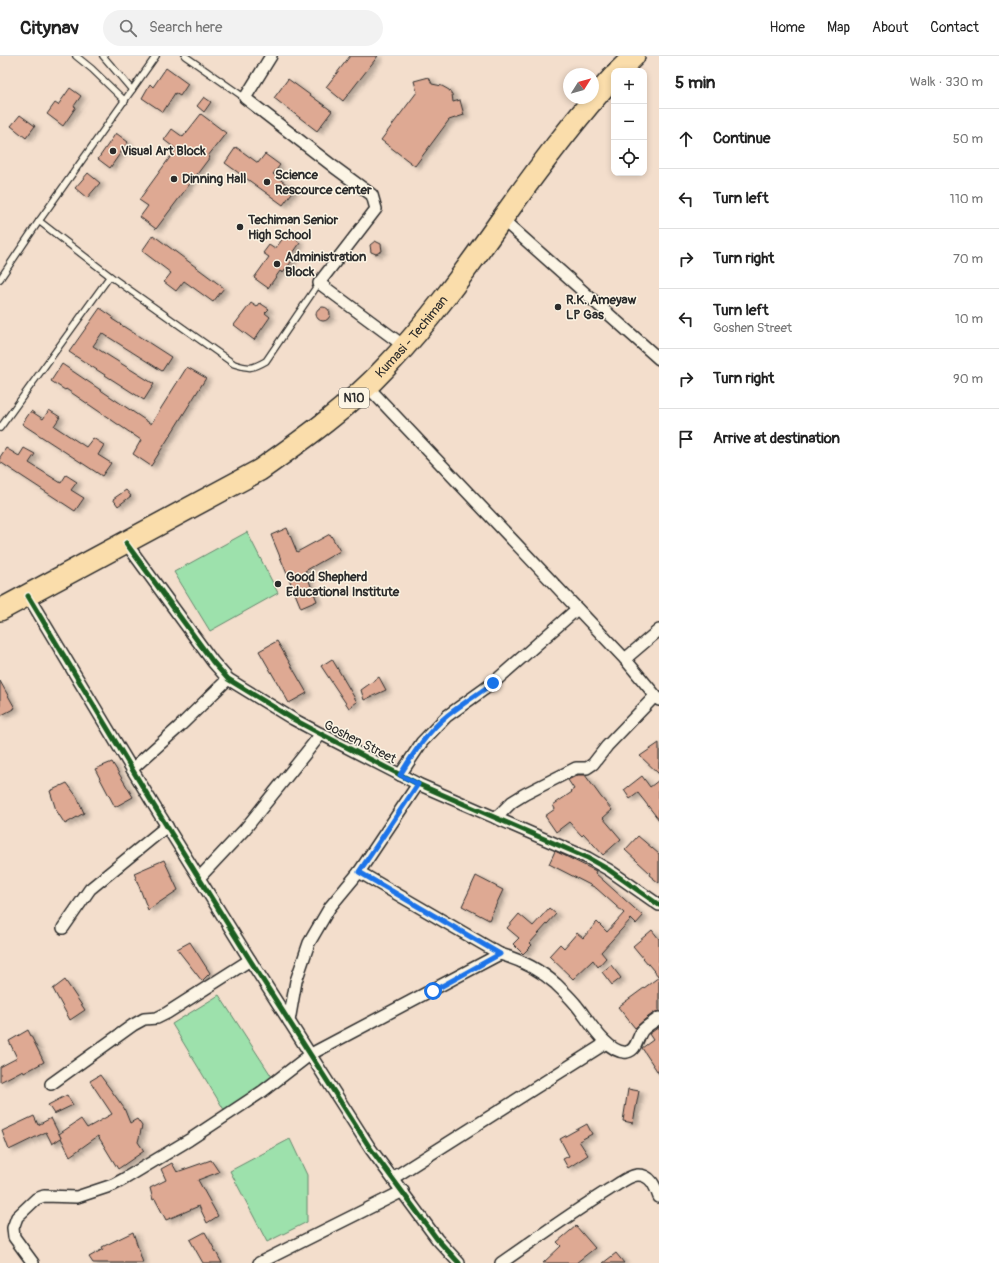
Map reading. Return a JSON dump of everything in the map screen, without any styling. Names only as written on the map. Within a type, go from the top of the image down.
[{"type":"highway","points":[[622,68],[634,56]]},
{"type":"highway","name":"Kumasi - Techiman","points":[[0,610],[260,470],[295,445],[367,386],[387,366],[453,287],[556,146],[580,115],[611,79]]},
{"type":"street","points":[[271,56],[245,98],[372,195],[376,209],[319,283],[404,346]]},
{"type":"street","points":[[502,219],[659,359]]},
{"type":"street","points":[[367,386],[625,659],[657,698],[607,746],[593,764],[587,768],[576,768],[525,794],[512,802],[496,818]]},
{"type":"street","name":"Goshen Street","points":[[126,543],[213,662],[228,678],[293,719],[400,775],[588,858],[659,905]]},
{"type":"street","points":[[28,596],[199,878],[370,1148],[437,1239],[459,1263]]},
{"type":"street","points":[[400,775],[422,742],[447,716],[493,683],[577,609]]},
{"type":"street","points":[[625,659],[659,630]]},
{"type":"street","points":[[132,769],[179,727],[228,678]]},
{"type":"street","points":[[199,878],[245,829],[321,734]]},
{"type":"street","points":[[289,1020],[296,981],[309,943],[330,907],[359,872],[418,784]]},
{"type":"street","points":[[63,928],[90,889],[167,826]]},
{"type":"street","points":[[359,872],[500,954],[516,958],[531,965],[556,984],[577,1006],[606,1043],[620,1052],[628,1052],[635,1047],[642,1030],[659,1018]]},
{"type":"street","points":[[33,1263],[14,1237],[13,1228],[17,1217],[36,1199],[44,1196],[77,1197],[112,1185],[124,1179],[189,1140],[263,1091],[311,1054],[500,954]]},
{"type":"street","points":[[51,1084],[133,1025],[144,1019],[156,1018],[167,1013],[250,960]]},
{"type":"street","points":[[393,1178],[606,1043]]},
{"type":"street","points":[[501,1263],[575,1211],[624,1181],[637,1175],[648,1178],[655,1185],[659,1197]]},
{"type":"street","points":[[259,1263],[403,1191]]},
{"type":"lane","points":[[76,56],[92,69],[125,101]]},
{"type":"lane","points":[[103,56],[132,90]]},
{"type":"lane","points":[[0,279],[39,221],[156,56]]},
{"type":"lane","points":[[184,56],[245,98]]},
{"type":"lane","points":[[39,221],[110,276],[234,364],[248,368],[257,366],[266,361],[319,283]]},
{"type":"lane","points":[[0,428],[110,276]]},
{"type":"green space","points":[[247,532],[278,593],[210,631],[174,572]]},
{"type":"green space","points":[[219,995],[274,1080],[226,1113],[172,1024]]},
{"type":"green space","points":[[290,1139],[307,1175],[307,1222],[267,1242],[230,1171]]},
{"type":"building","points":[[350,56],[378,56],[343,101],[326,87]]},
{"type":"building","points":[[166,68],[188,84],[180,96],[175,93],[163,112],[142,98],[150,84],[153,87]]},
{"type":"building","points":[[429,77],[432,84],[442,86],[449,90],[452,94],[453,102],[460,100],[464,115],[449,120],[415,166],[381,140],[417,92],[414,81]]},
{"type":"building","points":[[288,79],[332,111],[317,131],[274,98]]},
{"type":"building","points":[[70,88],[81,96],[74,106],[76,107],[63,126],[47,114],[55,103],[58,105]]},
{"type":"building","points":[[204,97],[211,102],[204,112],[197,106]]},
{"type":"building","name":"Dinning Hall","points":[[201,114],[226,133],[208,156],[210,157],[156,229],[140,217],[148,206],[139,200],[176,149],[164,140],[172,129],[183,137]]},
{"type":"building","points":[[20,115],[35,126],[26,138],[11,126]]},
{"type":"building","name":"Visual Art Block","points":[[116,133],[128,142],[110,168],[98,159]]},
{"type":"building","name":"Science Rescource center","points":[[236,147],[258,163],[265,154],[280,165],[273,174],[294,190],[283,205],[225,163]]},
{"type":"building","points":[[88,173],[100,183],[87,198],[75,188]]},
{"type":"building","name":"Administration Block","points":[[287,233],[300,243],[291,256],[294,258],[283,273],[280,271],[268,288],[254,278],[269,257],[263,253],[269,245],[275,249]]},
{"type":"building","points":[[153,235],[224,288],[213,302],[184,281],[176,291],[164,282],[171,273],[142,251]]},
{"type":"building","points":[[375,241],[381,244],[382,251],[376,254],[371,252],[370,245]]},
{"type":"building","points":[[251,303],[257,307],[260,303],[269,309],[265,313],[270,317],[254,340],[234,325]]},
{"type":"building","points":[[323,307],[328,309],[330,314],[328,319],[323,321],[318,319],[316,314],[318,309]]},
{"type":"building","points":[[100,308],[113,317],[112,319],[171,357],[162,371],[102,333],[93,346],[154,384],[144,400],[69,352]]},
{"type":"building","points":[[62,364],[151,424],[187,367],[206,378],[151,466],[133,454],[141,440],[66,389],[65,390],[51,381]]},
{"type":"building","points":[[49,410],[60,417],[54,426],[86,447],[93,438],[104,445],[98,455],[111,463],[102,476],[22,424],[31,411],[43,419]]},
{"type":"building","points":[[6,448],[19,456],[24,448],[35,454],[29,463],[61,483],[66,475],[77,482],[71,490],[84,498],[75,511],[0,462],[0,457]]},
{"type":"building","points":[[126,490],[131,496],[118,506],[113,499]]},
{"type":"building","points":[[287,528],[297,552],[330,534],[340,551],[305,571],[317,601],[301,608],[271,535]]},
{"type":"building","points":[[277,641],[307,693],[289,703],[259,651]]},
{"type":"building","points":[[332,659],[357,702],[349,708],[321,666]]},
{"type":"building","points":[[379,677],[386,690],[364,700],[361,690]]},
{"type":"building","points":[[0,681],[15,708],[0,716]]},
{"type":"building","points":[[659,743],[659,774],[640,756]]},
{"type":"building","points":[[112,762],[133,797],[115,807],[95,769]]},
{"type":"building","points":[[578,775],[585,775],[612,810],[603,818],[621,839],[603,855],[584,834],[582,836],[569,822],[556,832],[545,816],[555,809],[553,805],[572,792],[571,791],[574,789],[568,780]]},
{"type":"building","points":[[642,776],[650,787],[659,780],[659,820],[638,793],[630,799],[624,790]]},
{"type":"building","points":[[67,783],[77,797],[84,813],[65,824],[56,810],[50,791]]},
{"type":"building","points":[[638,836],[659,854],[659,883],[649,875],[650,873],[625,850]]},
{"type":"building","points":[[555,851],[596,871],[595,873],[643,916],[636,924],[631,919],[601,952],[606,958],[598,967],[593,960],[573,979],[549,956],[560,944],[564,948],[577,933],[583,938],[597,922],[607,932],[624,913],[596,888],[549,864]]},
{"type":"building","points":[[164,860],[178,890],[148,910],[134,873]]},
{"type":"building","points":[[476,876],[503,890],[489,920],[462,906]]},
{"type":"building","points":[[549,908],[556,914],[530,943],[532,945],[523,954],[513,944],[519,938],[507,928],[519,914],[533,926]]},
{"type":"building","points":[[652,930],[659,939],[659,977],[633,946]]},
{"type":"building","points":[[190,942],[210,973],[202,981],[177,949]]},
{"type":"building","points":[[611,965],[621,978],[612,985],[602,972]]},
{"type":"building","points":[[659,977],[659,1011],[655,1012],[635,1028],[618,1007]]},
{"type":"building","points":[[65,980],[85,1010],[70,1020],[53,989]]},
{"type":"building","points":[[659,1027],[659,1074],[642,1048],[653,1040],[649,1034]]},
{"type":"building","points":[[28,1030],[44,1062],[24,1073],[23,1070],[0,1082],[0,1067],[17,1058],[9,1041]]},
{"type":"building","points":[[100,1075],[124,1108],[130,1123],[137,1119],[142,1126],[138,1142],[144,1151],[118,1169],[98,1136],[70,1156],[59,1134],[81,1119],[87,1128],[112,1114],[90,1081]]},
{"type":"building","points":[[628,1089],[639,1091],[633,1123],[623,1121]]},
{"type":"building","points":[[67,1095],[73,1105],[54,1114],[48,1105]]},
{"type":"building","points":[[34,1116],[38,1125],[51,1118],[61,1138],[52,1144],[46,1132],[9,1150],[2,1131]]},
{"type":"building","points":[[587,1124],[592,1134],[579,1141],[588,1155],[568,1168],[563,1159],[569,1156],[560,1139]]},
{"type":"building","points":[[211,1160],[219,1172],[198,1180],[218,1216],[207,1223],[199,1206],[166,1220],[155,1199],[153,1200],[150,1188],[166,1180],[161,1169],[172,1163],[177,1172]]},
{"type":"building","points":[[576,1226],[595,1248],[576,1263],[543,1263],[561,1246],[557,1242]]},
{"type":"building","points":[[133,1232],[143,1263],[93,1263],[89,1257],[103,1249],[102,1247]]},
{"type":"building","points":[[205,1232],[222,1263],[203,1263],[190,1240]]},
{"type":"building","points":[[616,1253],[624,1263],[603,1263]]},
{"type":"cycle path","points":[[126,543],[213,662],[228,679],[293,719],[418,784],[588,858],[609,870],[659,905]]},
{"type":"cycle path","points":[[28,596],[153,804],[370,1148],[437,1239],[459,1263]]},
{"type":"place","name":"Visual Art Block","points":[[113,151]]},
{"type":"place","name":"Dinning Hall","points":[[174,179]]},
{"type":"place","name":"Science Rescource center","points":[[267,182]]},
{"type":"place","name":"Techiman Senior High School","points":[[240,227]]},
{"type":"place","name":"Administration Block","points":[[277,264]]},
{"type":"place","name":"R.K. Ameyaw LP Gas","points":[[558,307]]},
{"type":"place","name":"Good Shepherd Educational Institute","points":[[278,584]]},
{"type":"route","points":[[433,991],[500,954],[359,872],[418,784],[400,775],[422,742],[447,716],[493,683]]}]
